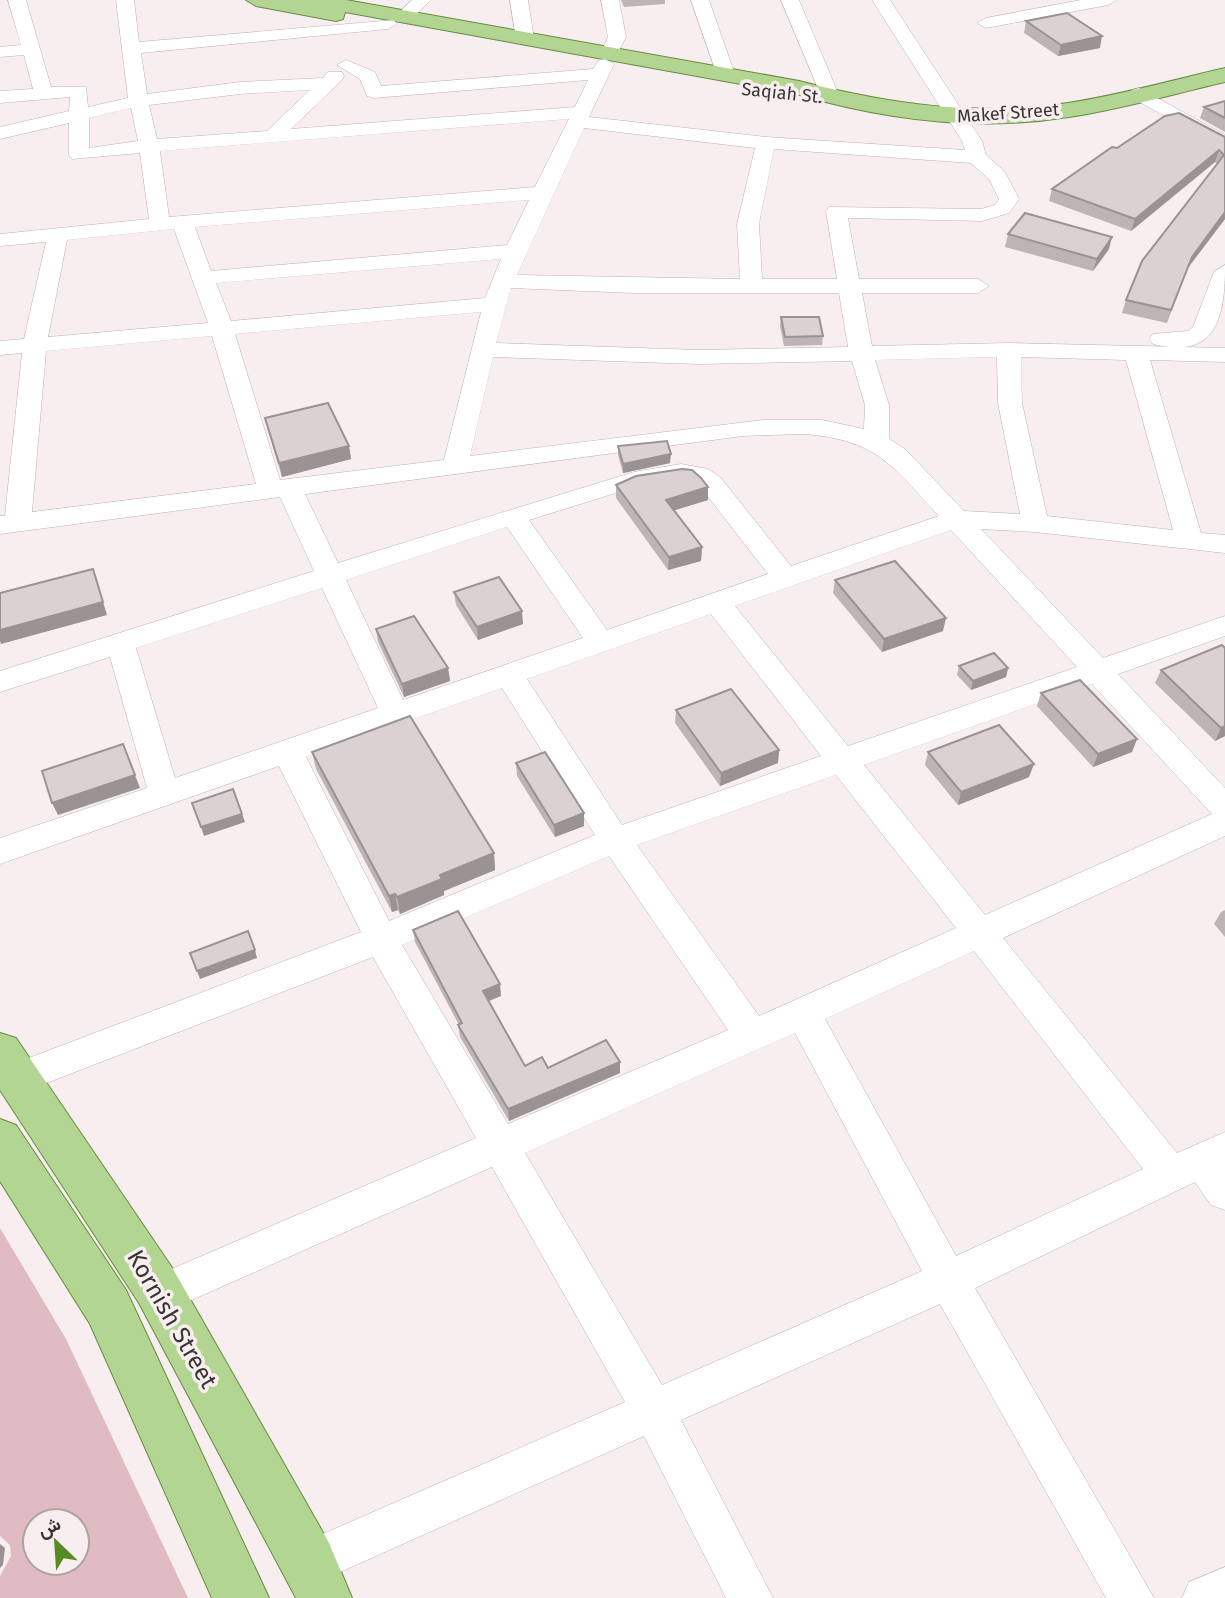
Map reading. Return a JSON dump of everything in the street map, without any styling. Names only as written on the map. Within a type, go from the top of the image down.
[{"type":"main road","name":"Saqiah St.","points":[[256,0],[524,38],[604,64],[726,75],[799,88],[831,98]]},
{"type":"main road","name":"Saqiah St.","points":[[311,0],[354,4],[396,20],[604,64],[787,97],[831,98]]},
{"type":"main road","name":"Makef Street","points":[[831,98],[958,118],[1050,113],[1225,75]]},
{"type":"main road","name":"Kornish Street","points":[[9,1065],[160,1294],[316,1581]]},
{"type":"main road","points":[[0,1140],[108,1307],[241,1598]]},
{"type":"street","points":[[18,0],[44,94]]},
{"type":"street","points":[[125,0],[138,101],[171,223],[203,278],[279,487],[329,577],[396,716]]},
{"type":"street","points":[[273,136],[346,65],[422,0]]},
{"type":"street","points":[[519,0],[524,38]]},
{"type":"street","points":[[456,464],[494,304],[515,251],[617,37],[610,0]]},
{"type":"street","points":[[701,0],[726,75]]},
{"type":"street","points":[[790,0],[831,98]]},
{"type":"street","points":[[876,440],[877,405],[862,352],[836,211],[982,215],[1002,209],[1009,199],[998,176],[977,158],[972,141],[881,0]]},
{"type":"street","points":[[996,0],[1017,17]]},
{"type":"street","points":[[986,23],[1108,0]]},
{"type":"street","points":[[132,48],[396,20]]},
{"type":"street","points":[[0,51],[30,49]]},
{"type":"street","points":[[346,65],[368,76],[374,92],[604,64]]},
{"type":"street","points":[[0,133],[138,101],[240,88],[327,83]]},
{"type":"street","points":[[0,97],[79,91],[79,155],[149,146],[273,136],[579,116],[766,143],[977,158]]},
{"type":"street","points":[[1139,94],[1225,143]]},
{"type":"street","points":[[751,286],[748,224],[766,143]]},
{"type":"street","points":[[0,240],[171,223],[542,193]]},
{"type":"street","points":[[58,234],[35,344],[9,523],[456,464],[783,426],[842,429],[876,440],[896,454],[1225,808]]},
{"type":"street","points":[[203,278],[515,251]]},
{"type":"street","points":[[1101,353],[1106,345],[1117,341],[1121,333],[1170,340],[1195,338],[1203,330],[1225,272]]},
{"type":"street","points":[[503,281],[751,286],[978,286]]},
{"type":"street","points":[[0,348],[220,326],[494,304]]},
{"type":"street","points":[[481,350],[698,357],[1009,351],[1225,355]]},
{"type":"street","points":[[1009,351],[1010,403],[1035,523]]},
{"type":"street","points":[[1136,354],[1190,542]]},
{"type":"street","points":[[0,682],[513,516],[630,481],[677,473],[698,474],[711,483],[785,576]]},
{"type":"street","points":[[513,516],[601,642]]},
{"type":"street","points":[[0,851],[289,754],[785,576],[956,519],[1035,523],[1225,544]]},
{"type":"street","points":[[316,1581],[653,1410],[1206,1169],[978,934],[716,601]]},
{"type":"street","points":[[9,1065],[381,939],[615,840],[1225,626]]},
{"type":"street","points":[[120,643],[165,796]]},
{"type":"street","points":[[509,675],[615,840],[752,1036]]},
{"type":"street","points":[[289,754],[381,939],[653,1410],[750,1598]]},
{"type":"street","points":[[160,1294],[752,1036],[1225,822]]},
{"type":"street","points":[[803,1013],[948,1280],[1131,1598]]},
{"type":"street","points":[[1205,1598],[1225,1590]]},
{"type":"shaded area","points":[[0,1228],[66,1339],[188,1598],[0,1598],[0,1576],[11,1556],[10,1545],[0,1536]]},
{"type":"building","points":[[1067,13],[1102,36],[1061,45],[1026,21]]},
{"type":"building","points":[[1225,101],[1225,118],[1204,107]]},
{"type":"building","points":[[1179,113],[1225,137],[1225,212],[1192,257],[1171,310],[1126,300],[1142,261],[1224,155],[1219,150],[1135,219],[1052,189],[1112,147],[1117,148],[1165,116]]},
{"type":"building","points":[[1025,213],[1112,237],[1097,259],[1008,234]]},
{"type":"building","points":[[781,317],[819,317],[823,336],[785,337]]},
{"type":"building","points":[[328,403],[349,446],[279,463],[265,418]]},
{"type":"building","points":[[667,441],[671,454],[623,464],[618,446]]},
{"type":"building","points":[[692,470],[708,487],[666,500],[702,547],[669,557],[616,485],[636,476]]},
{"type":"building","points":[[895,561],[946,618],[884,639],[835,580]]},
{"type":"building","points":[[93,569],[103,602],[0,630],[0,593]]},
{"type":"building","points":[[499,577],[522,611],[477,627],[454,592]]},
{"type":"building","points":[[414,616],[448,668],[402,684],[376,629]]},
{"type":"building","points":[[1222,645],[1225,648],[1225,726],[1221,728],[1161,670]]},
{"type":"building","points":[[994,653],[1008,668],[973,681],[959,666]]},
{"type":"building","points":[[1080,680],[1137,739],[1098,754],[1041,693]]},
{"type":"building","points":[[731,689],[779,750],[721,773],[676,710]]},
{"type":"building","points":[[410,716],[494,853],[440,875],[442,879],[397,897],[395,894],[389,896],[312,752]]},
{"type":"building","points":[[999,725],[1034,764],[961,792],[928,752]]},
{"type":"building","points":[[123,744],[135,775],[52,803],[42,771]]},
{"type":"building","points":[[545,752],[584,813],[554,825],[516,763]]},
{"type":"building","points":[[233,789],[242,814],[201,827],[192,803]]},
{"type":"building","points":[[458,911],[500,984],[483,991],[525,1066],[542,1057],[548,1068],[606,1040],[620,1062],[508,1109],[458,1025],[462,1023],[413,930]]},
{"type":"building","points":[[248,931],[255,950],[197,971],[190,953]]}]
